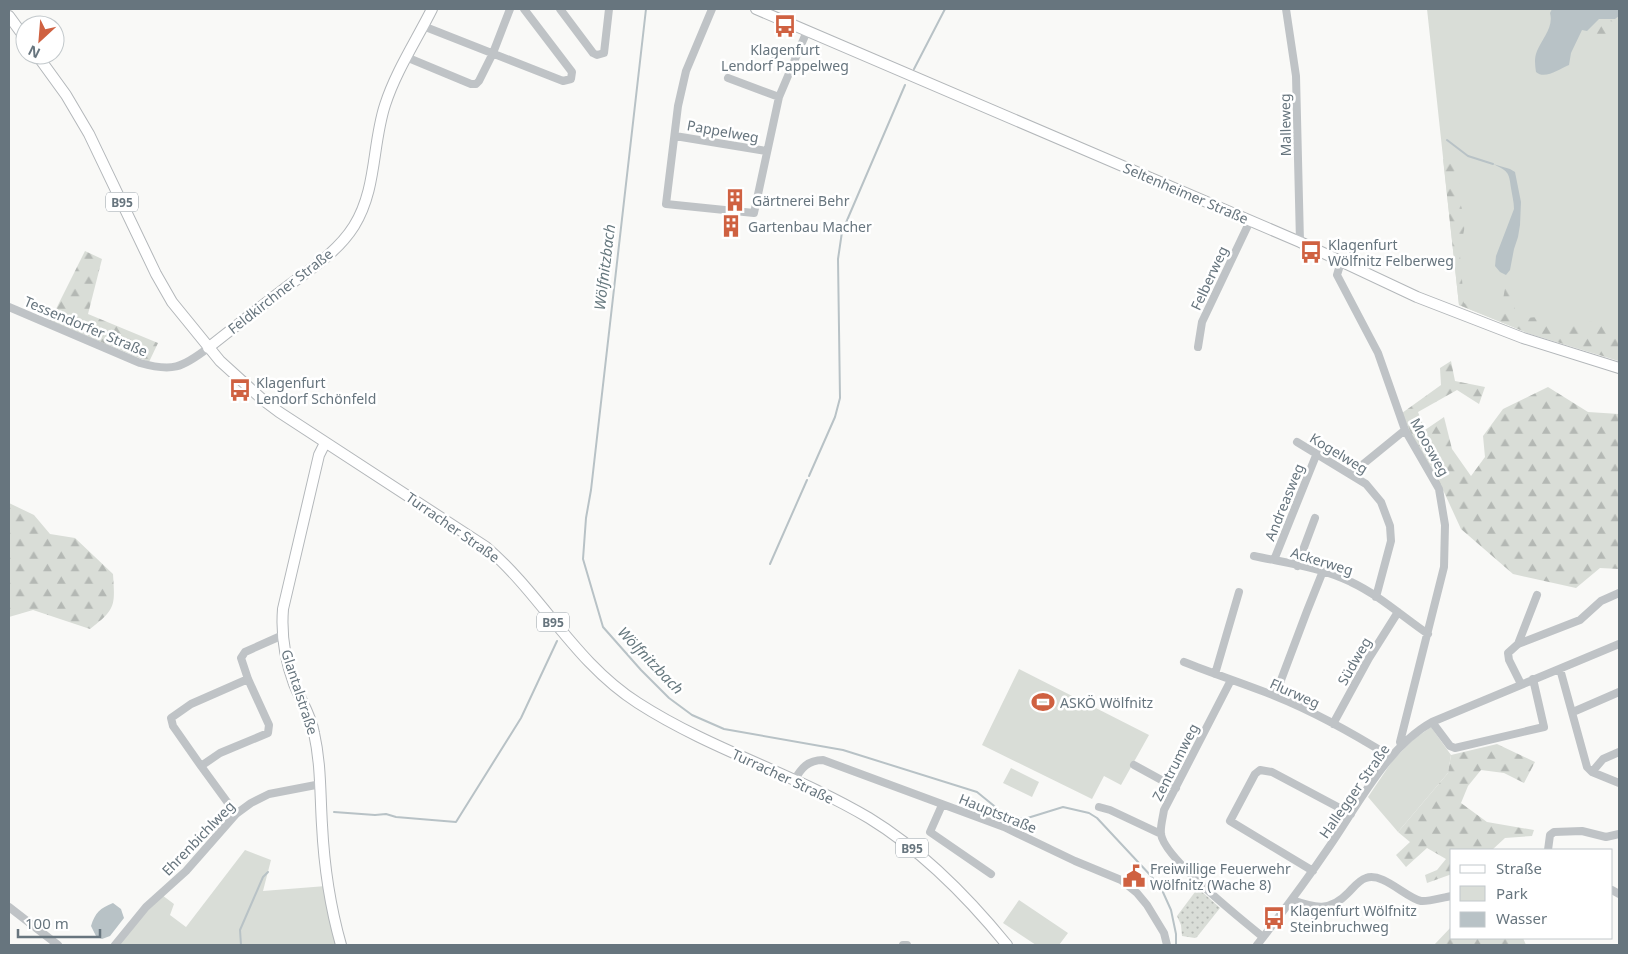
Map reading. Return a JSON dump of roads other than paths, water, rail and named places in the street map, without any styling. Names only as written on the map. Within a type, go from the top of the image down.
[{"type":"main road","name":"Feldkirchner Straße","points":[[208,348],[321,261],[345,238],[354,225],[364,206],[368,193],[384,105],[406,57],[432,9]]},
{"type":"main road","name":"Seltenheimer Straße","points":[[756,9],[1300,242],[1417,297],[1523,338],[1619,368]]},
{"type":"main road","name":"Turracher Straße","points":[[44,65],[66,95],[89,134],[156,274],[172,302],[208,348],[263,400],[325,443],[486,547],[511,570],[579,653],[608,681],[637,702],[677,726],[860,814],[905,843],[943,874],[1008,945]]},
{"type":"main road","name":"Glantalstraße","points":[[325,443],[319,455],[283,609],[283,635],[286,658],[294,684],[311,720],[314,732],[320,768],[322,824],[328,884],[341,945]]},
{"type":"street","points":[[406,57],[462,81],[476,84],[480,81],[494,53],[510,9]]},
{"type":"street","points":[[423,26],[563,81],[571,79],[572,72],[524,9]]},
{"type":"street","points":[[560,9],[597,56],[604,53],[609,9]]},
{"type":"street","name":"Pappelweg","points":[[712,9],[686,70],[678,106],[666,204],[754,213],[779,96],[807,31]]},
{"type":"street","name":"Malleweg","points":[[1286,9],[1296,76],[1300,242]]},
{"type":"street","points":[[728,78],[779,96]]},
{"type":"street","name":"Pappelweg","points":[[675,136],[766,151]]},
{"type":"street","name":"Felberweg","points":[[1198,347],[1202,322],[1250,221]]},
{"type":"street","name":"Moosweg","points":[[1338,259],[1340,265],[1337,275],[1378,353],[1405,430],[1436,483],[1444,518],[1446,538],[1444,567],[1400,742],[1401,745]]},
{"type":"street","name":"Tessendorfer Straße","points":[[9,306],[140,363],[156,367],[180,366],[208,348]]},
{"type":"street","points":[[1351,474],[1405,430]]},
{"type":"street","name":"Kogelweg","points":[[1297,442],[1366,484],[1380,502],[1390,526],[1391,541],[1376,597]]},
{"type":"street","name":"Andreasweg","points":[[1274,560],[1316,454]]},
{"type":"street","points":[[1297,566],[1315,518]]},
{"type":"street","name":"Ackerweg","points":[[1254,556],[1323,572],[1349,581],[1376,597],[1428,634]]},
{"type":"street","points":[[1275,696],[1323,572]]},
{"type":"street","points":[[1214,674],[1239,592]]},
{"type":"street","points":[[1521,684],[1508,660],[1508,653],[1518,644],[1580,620],[1601,602],[1619,593]]},
{"type":"street","points":[[1518,644],[1537,595]]},
{"type":"street","name":"Südweg","points":[[1333,724],[1398,612]]},
{"type":"street","points":[[201,766],[220,753],[268,733],[269,725],[241,663],[242,655],[283,635]]},
{"type":"street","name":"Hallegger Straße","points":[[1257,945],[1313,871],[1391,757],[1412,735],[1432,722],[1619,644]]},
{"type":"street","name":"Flurweg","points":[[1184,662],[1275,696],[1333,724],[1391,757]]},
{"type":"street","points":[[1560,668],[1587,767],[1592,772],[1619,784]]},
{"type":"street","points":[[236,814],[173,726],[170,718],[191,704],[248,679]]},
{"type":"street","points":[[1432,722],[1450,746],[1455,748],[1544,727],[1533,679]]},
{"type":"street","name":"Zentrumweg","points":[[1161,834],[1164,810],[1231,680]]},
{"type":"street","points":[[1573,712],[1619,692]]},
{"type":"street","points":[[1592,772],[1606,757],[1619,752]]},
{"type":"street","name":"Hauptstraße","points":[[794,781],[804,766],[816,760],[823,760],[1004,827],[1124,882],[1147,905],[1164,933],[1167,945]]},
{"type":"street","points":[[1134,765],[1176,788]]},
{"type":"street","points":[[1313,871],[1230,820],[1255,774],[1260,770],[1272,772],[1351,814]]},
{"type":"street","name":"Ehrenbichlweg","points":[[115,945],[146,907],[186,871],[236,814],[251,803],[269,794],[320,784]]},
{"type":"street","points":[[942,805],[930,832],[991,874]]},
{"type":"street","points":[[1098,807],[1110,810],[1161,834],[1174,856],[1200,883],[1263,938]]},
{"type":"street","points":[[1548,849],[1550,835],[1554,832],[1582,832],[1606,837],[1619,834]]},
{"type":"street","points":[[1292,900],[1310,906],[1325,907],[1341,900],[1366,877],[1380,878],[1421,900],[1450,896]]},
{"type":"street","points":[[9,907],[58,945]]},
{"type":"water","points":[[1552,9],[1619,9],[1619,16],[1615,19],[1599,19],[1587,31],[1582,30],[1571,53],[1569,65],[1544,75],[1536,72],[1535,56],[1549,28]]},
{"type":"water","points":[[1493,164],[1515,172],[1521,202],[1518,237],[1510,270],[1506,275],[1495,266],[1496,256],[1514,209],[1514,204],[1508,175],[1505,170]]},
{"type":"water","points":[[113,903],[121,909],[124,918],[110,936],[102,939],[96,936],[91,926],[99,911]]},
{"type":"waterway","name":"Wölfnitzbach","points":[[646,9],[591,490],[586,518],[583,559],[603,627],[669,698],[692,715],[724,729],[843,750],[977,792],[1004,814],[1013,818],[1024,819],[1063,807],[1089,813],[1097,818],[1162,890],[1171,910],[1176,934],[1176,945]]},
{"type":"waterway","points":[[914,69],[945,9]]},
{"type":"waterway","points":[[809,476],[835,417],[840,398],[838,259],[842,232],[905,85]]},
{"type":"waterway","points":[[1447,140],[1468,156],[1493,164]]},
{"type":"waterway","points":[[770,564],[807,480]]},
{"type":"waterway","points":[[334,812],[386,814],[396,817],[456,822],[521,718],[557,641]]},
{"type":"waterway","points":[[241,945],[240,930],[263,877],[268,872]]},
{"type":"place","name":"Klagenfurt Lendorf Pappelweg","points":[[785,26]]},
{"type":"place","name":"Gärtnerei Behr","points":[[735,200]]},
{"type":"place","name":"Gartenbau Macher","points":[[731,226]]},
{"type":"place","name":"Klagenfurt Wölfnitz Felberweg","points":[[1311,252]]},
{"type":"place","name":"Klagenfurt Lendorf Schönfeld","points":[[240,390]]},
{"type":"place","name":"ASKÖ Wölfnitz","points":[[1043,702]]},
{"type":"place","name":"Freiwillige Feuerwehr Wölfnitz (Wache 8)","points":[[1134,876]]},
{"type":"place","name":"Klagenfurt Wölfnitz Steinbruchweg","points":[[1274,918]]}]
